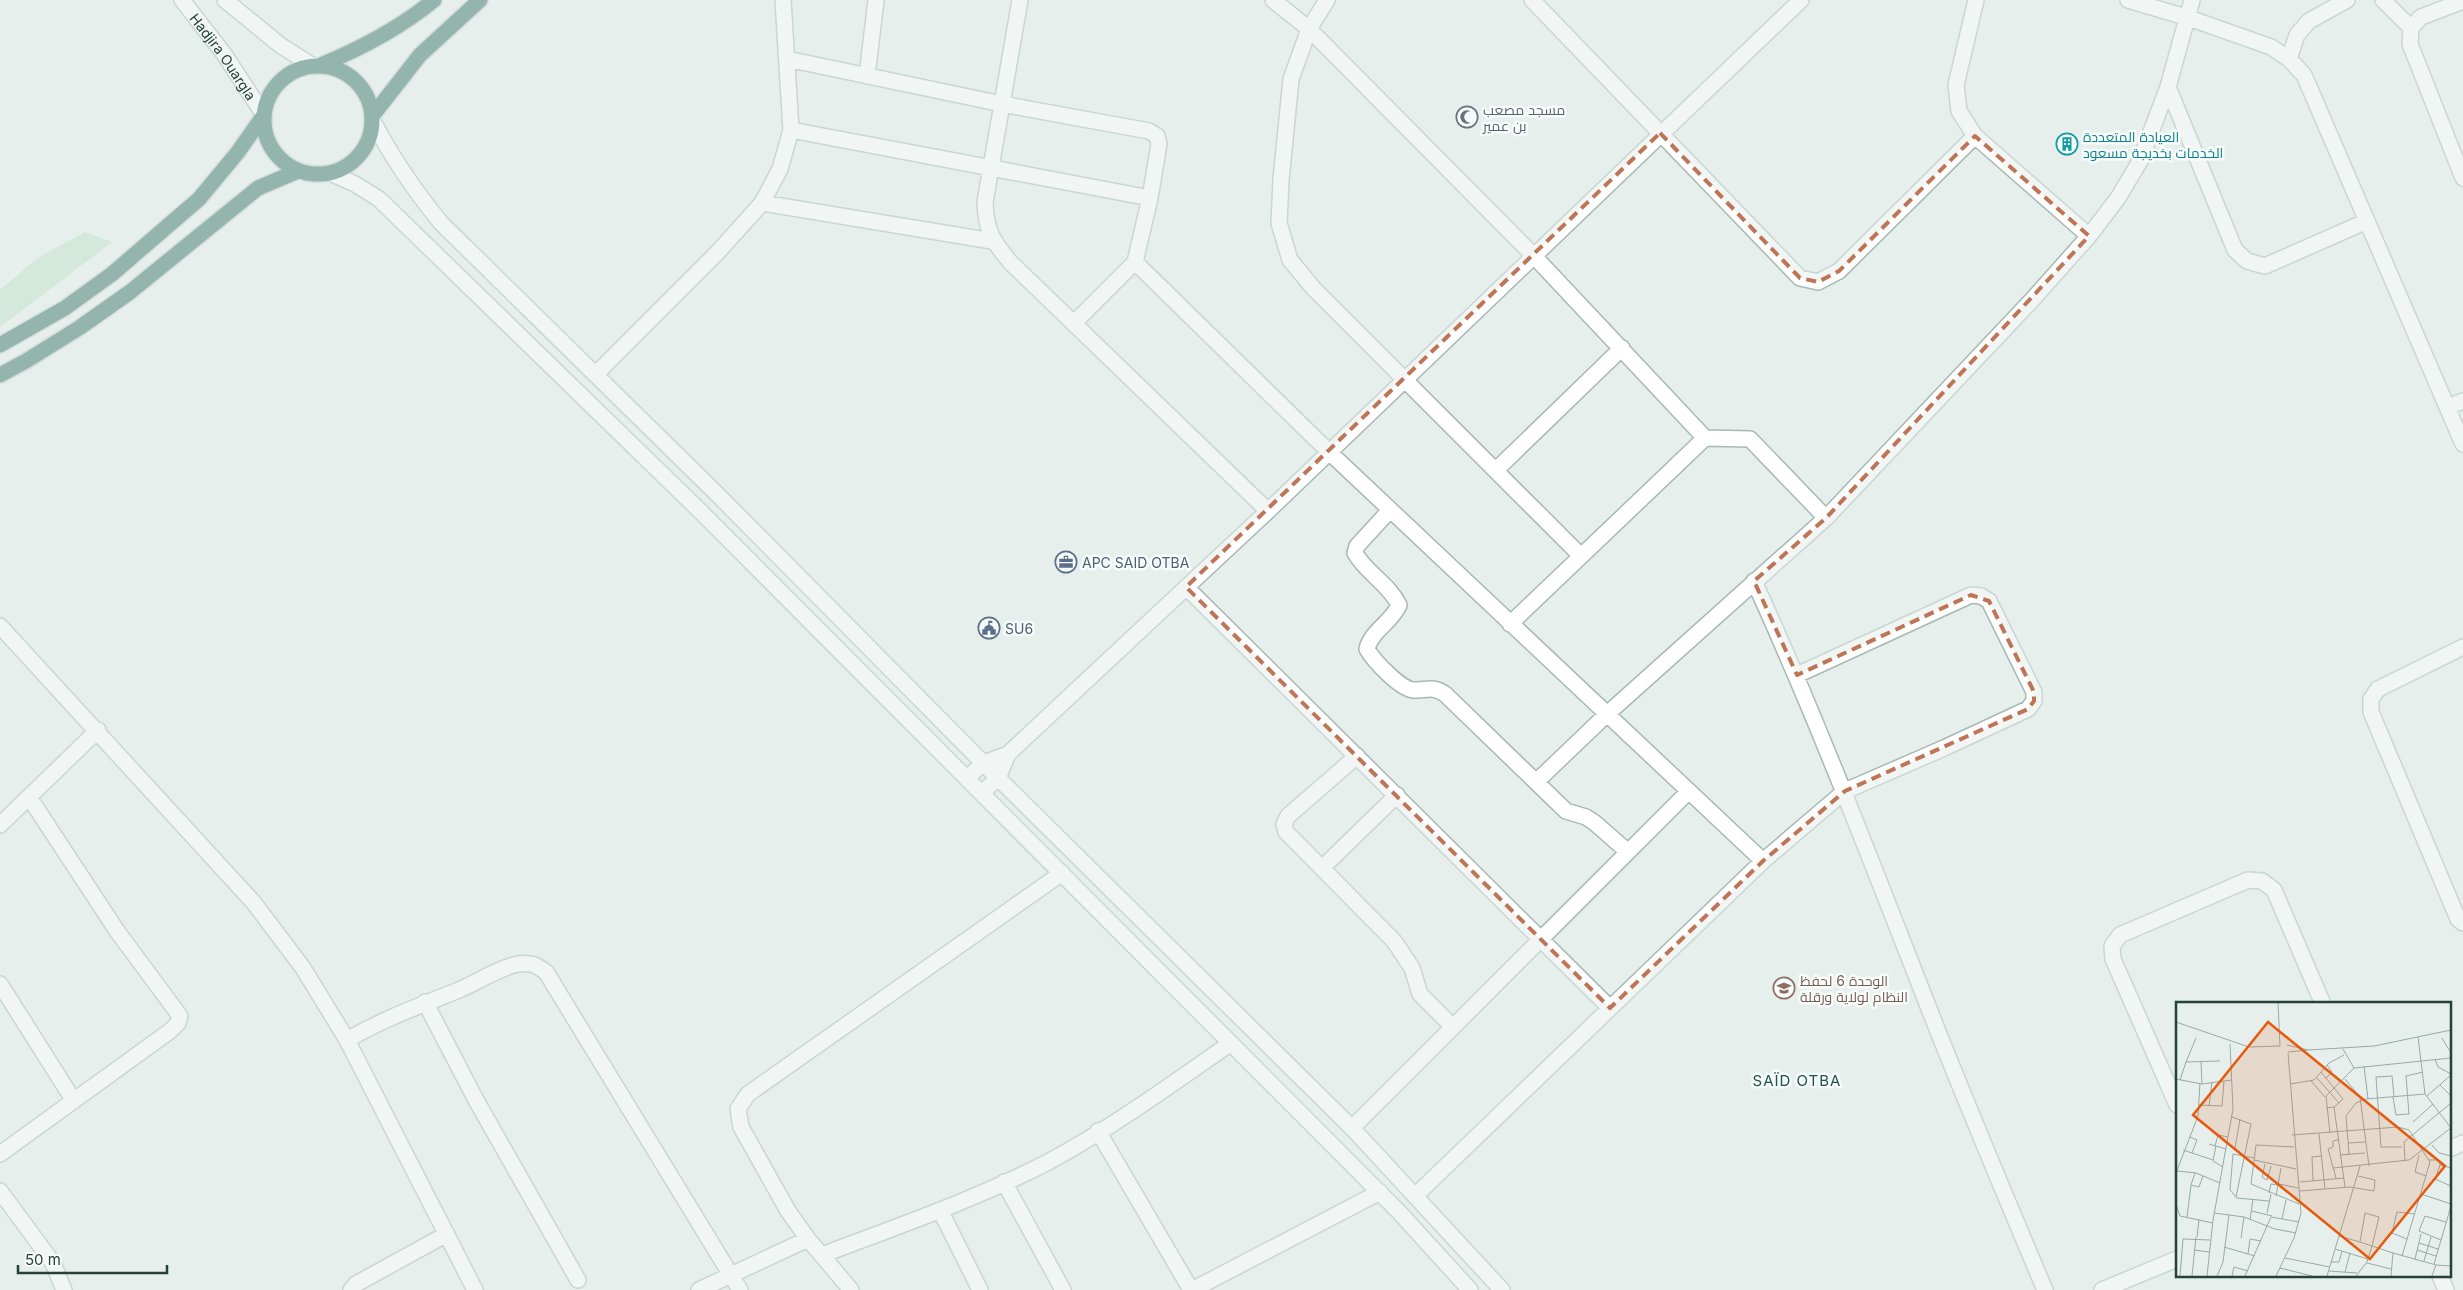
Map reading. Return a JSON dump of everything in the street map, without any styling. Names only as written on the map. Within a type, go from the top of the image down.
[{"type":"highway","points":[[0,346],[65,308],[112,274],[199,199],[238,152],[264,115],[271,94],[285,76],[299,69],[316,65],[366,46],[396,28],[434,0]]},
{"type":"highway","points":[[373,118],[420,55],[480,0]]},
{"type":"highway","points":[[264,115],[264,129],[276,154],[298,171],[314,174],[330,173],[347,166],[360,154],[370,139],[373,118],[369,100],[361,86],[350,75],[336,68],[316,65]]},
{"type":"highway","points":[[0,374],[26,362],[130,292],[258,188],[298,171]]},
{"type":"street","name":"Hadjira Ouargla","points":[[182,0],[224,54],[264,115]]},
{"type":"street","points":[[225,0],[280,44],[316,65]]},
{"type":"street","points":[[596,374],[717,253],[762,203],[780,169],[791,130],[783,0]]},
{"type":"street","points":[[867,76],[876,0]]},
{"type":"street","points":[[1020,0],[985,202],[986,224],[992,241],[1010,262],[1268,511]]},
{"type":"street","points":[[1273,0],[1309,29],[1533,255],[1705,438],[1724,440],[1745,437],[1750,439],[1826,518]]},
{"type":"street","points":[[1327,0],[1309,29],[1291,79],[1279,223],[1290,260],[1314,289],[1581,556]]},
{"type":"street","points":[[1532,0],[1800,278],[1818,282],[1839,271],[1975,136]]},
{"type":"street","points":[[967,778],[984,763],[1008,754],[1268,511],[1404,378],[1801,0]]},
{"type":"street","points":[[1976,0],[1956,85],[1959,111],[1975,136],[2089,236]]},
{"type":"street","points":[[2128,0],[2189,18],[2271,47],[2289,58],[2304,75],[2463,444]]},
{"type":"street","points":[[1536,782],[1606,715],[1826,518],[2089,236],[2118,198],[2140,161],[2168,87],[2189,18],[2192,0]]},
{"type":"street","points":[[2289,58],[2297,35],[2309,21],[2347,0]]},
{"type":"street","points":[[2384,0],[2410,28],[2410,44],[2463,178]]},
{"type":"street","points":[[2410,28],[2421,17],[2463,1]]},
{"type":"street","points":[[786,59],[1002,104],[1149,131],[1157,136],[1159,144],[1150,198],[1135,262],[1074,324]]},
{"type":"street","points":[[2168,87],[2235,250],[2247,261],[2265,266],[2367,221]]},
{"type":"street","points":[[373,118],[387,149],[441,223],[562,344],[596,374],[998,778],[1352,1128],[1502,1290]]},
{"type":"street","points":[[791,130],[991,166],[1150,198]]},
{"type":"street","points":[[330,173],[355,184],[371,194],[400,218],[700,511],[1380,1192],[1470,1290]]},
{"type":"street","points":[[762,203],[992,241]]},
{"type":"street","points":[[1135,262],[1328,452],[1606,715],[1763,860]]},
{"type":"street","points":[[1496,470],[1622,348]]},
{"type":"street","points":[[2448,407],[2463,401]]},
{"type":"street","points":[[1510,624],[1705,438]]},
{"type":"street","points":[[1390,510],[1357,546],[1355,553],[1360,562],[1395,597],[1399,605],[1396,613],[1369,641],[1367,649],[1372,658],[1405,688],[1414,690],[1436,688],[1445,694],[1566,810],[1586,817],[1595,823],[1628,852]]},
{"type":"street","points":[[1754,581],[1797,675],[1845,791],[1939,1034],[2044,1290]]},
{"type":"street","points":[[1186,587],[1610,1008]]},
{"type":"street","points":[[1415,1196],[1763,860],[1845,791],[2028,709],[2034,701],[2034,692],[1989,601],[1981,596],[1971,595],[1797,675]]},
{"type":"street","points":[[0,626],[98,730],[254,903],[303,968],[347,1040],[476,1290]]},
{"type":"street","points":[[2463,647],[2378,689],[2371,699],[2371,712],[2458,919],[2463,923]]},
{"type":"street","points":[[0,825],[98,730]]},
{"type":"street","points":[[982,793],[998,778],[1008,754]]},
{"type":"street","points":[[1357,756],[1288,816],[1284,824],[1286,832],[1394,940],[1412,968],[1420,994],[1453,1027]]},
{"type":"street","points":[[1352,1128],[1689,791]]},
{"type":"street","points":[[1322,868],[1397,795]]},
{"type":"street","points":[[0,1154],[170,1031],[178,1024],[180,1016],[117,931],[29,797]]},
{"type":"street","points":[[851,1290],[808,1239],[788,1211],[741,1126],[738,1110],[748,1094],[1062,873]]},
{"type":"street","points":[[2176,1103],[2113,959],[2112,946],[2120,935],[2248,880],[2262,881],[2274,890],[2322,1002]]},
{"type":"street","points":[[347,1040],[382,1020],[458,991],[517,964],[533,963],[546,972],[740,1290]]},
{"type":"street","points":[[0,984],[74,1101]]},
{"type":"street","points":[[426,1002],[476,1100],[578,1280]]},
{"type":"street","points":[[822,1255],[940,1210],[1049,1161],[1136,1109],[1231,1043]]},
{"type":"street","points":[[1098,1131],[1191,1290],[1380,1192]]},
{"type":"street","points":[[2450,1148],[2463,1143]]},
{"type":"street","points":[[1004,1182],[1063,1290]]},
{"type":"street","points":[[0,1191],[53,1263],[64,1290]]},
{"type":"street","points":[[940,1210],[980,1290]]},
{"type":"street","points":[[351,1290],[356,1284],[447,1234]]},
{"type":"street","points":[[699,1290],[808,1239]]},
{"type":"street","points":[[2102,1290],[2176,1259]]},
{"type":"street","points":[[2441,1278],[2446,1290]]},
{"type":"highlighted area","points":[[1660,133],[1800,278],[1818,282],[1839,271],[1975,136],[2089,236],[1826,518],[1754,581],[1797,675],[1971,595],[1989,601],[2034,692],[2034,701],[2028,709],[1845,791],[1763,861],[1610,1008],[1186,587]]},
{"type":"green space","points":[[85,232],[112,242],[0,327],[0,290],[36,259]]},
{"type":"place","name":"مسجد مصعب بن عمير","points":[[1467,117]]},
{"type":"place","name":"العيادة المتعددة الخدمات بخديجة مسعود","points":[[2067,144]]},
{"type":"place","name":"APC SAID OTBA","points":[[1066,562]]},
{"type":"place","name":"SU6","points":[[989,628]]},
{"type":"place","name":"الوحدة 6 لحفظ النظام لولاية ورقلة","points":[[1784,988]]},
{"type":"district","name":"SAÏD OTBA","points":[[1797,1080]]}]
